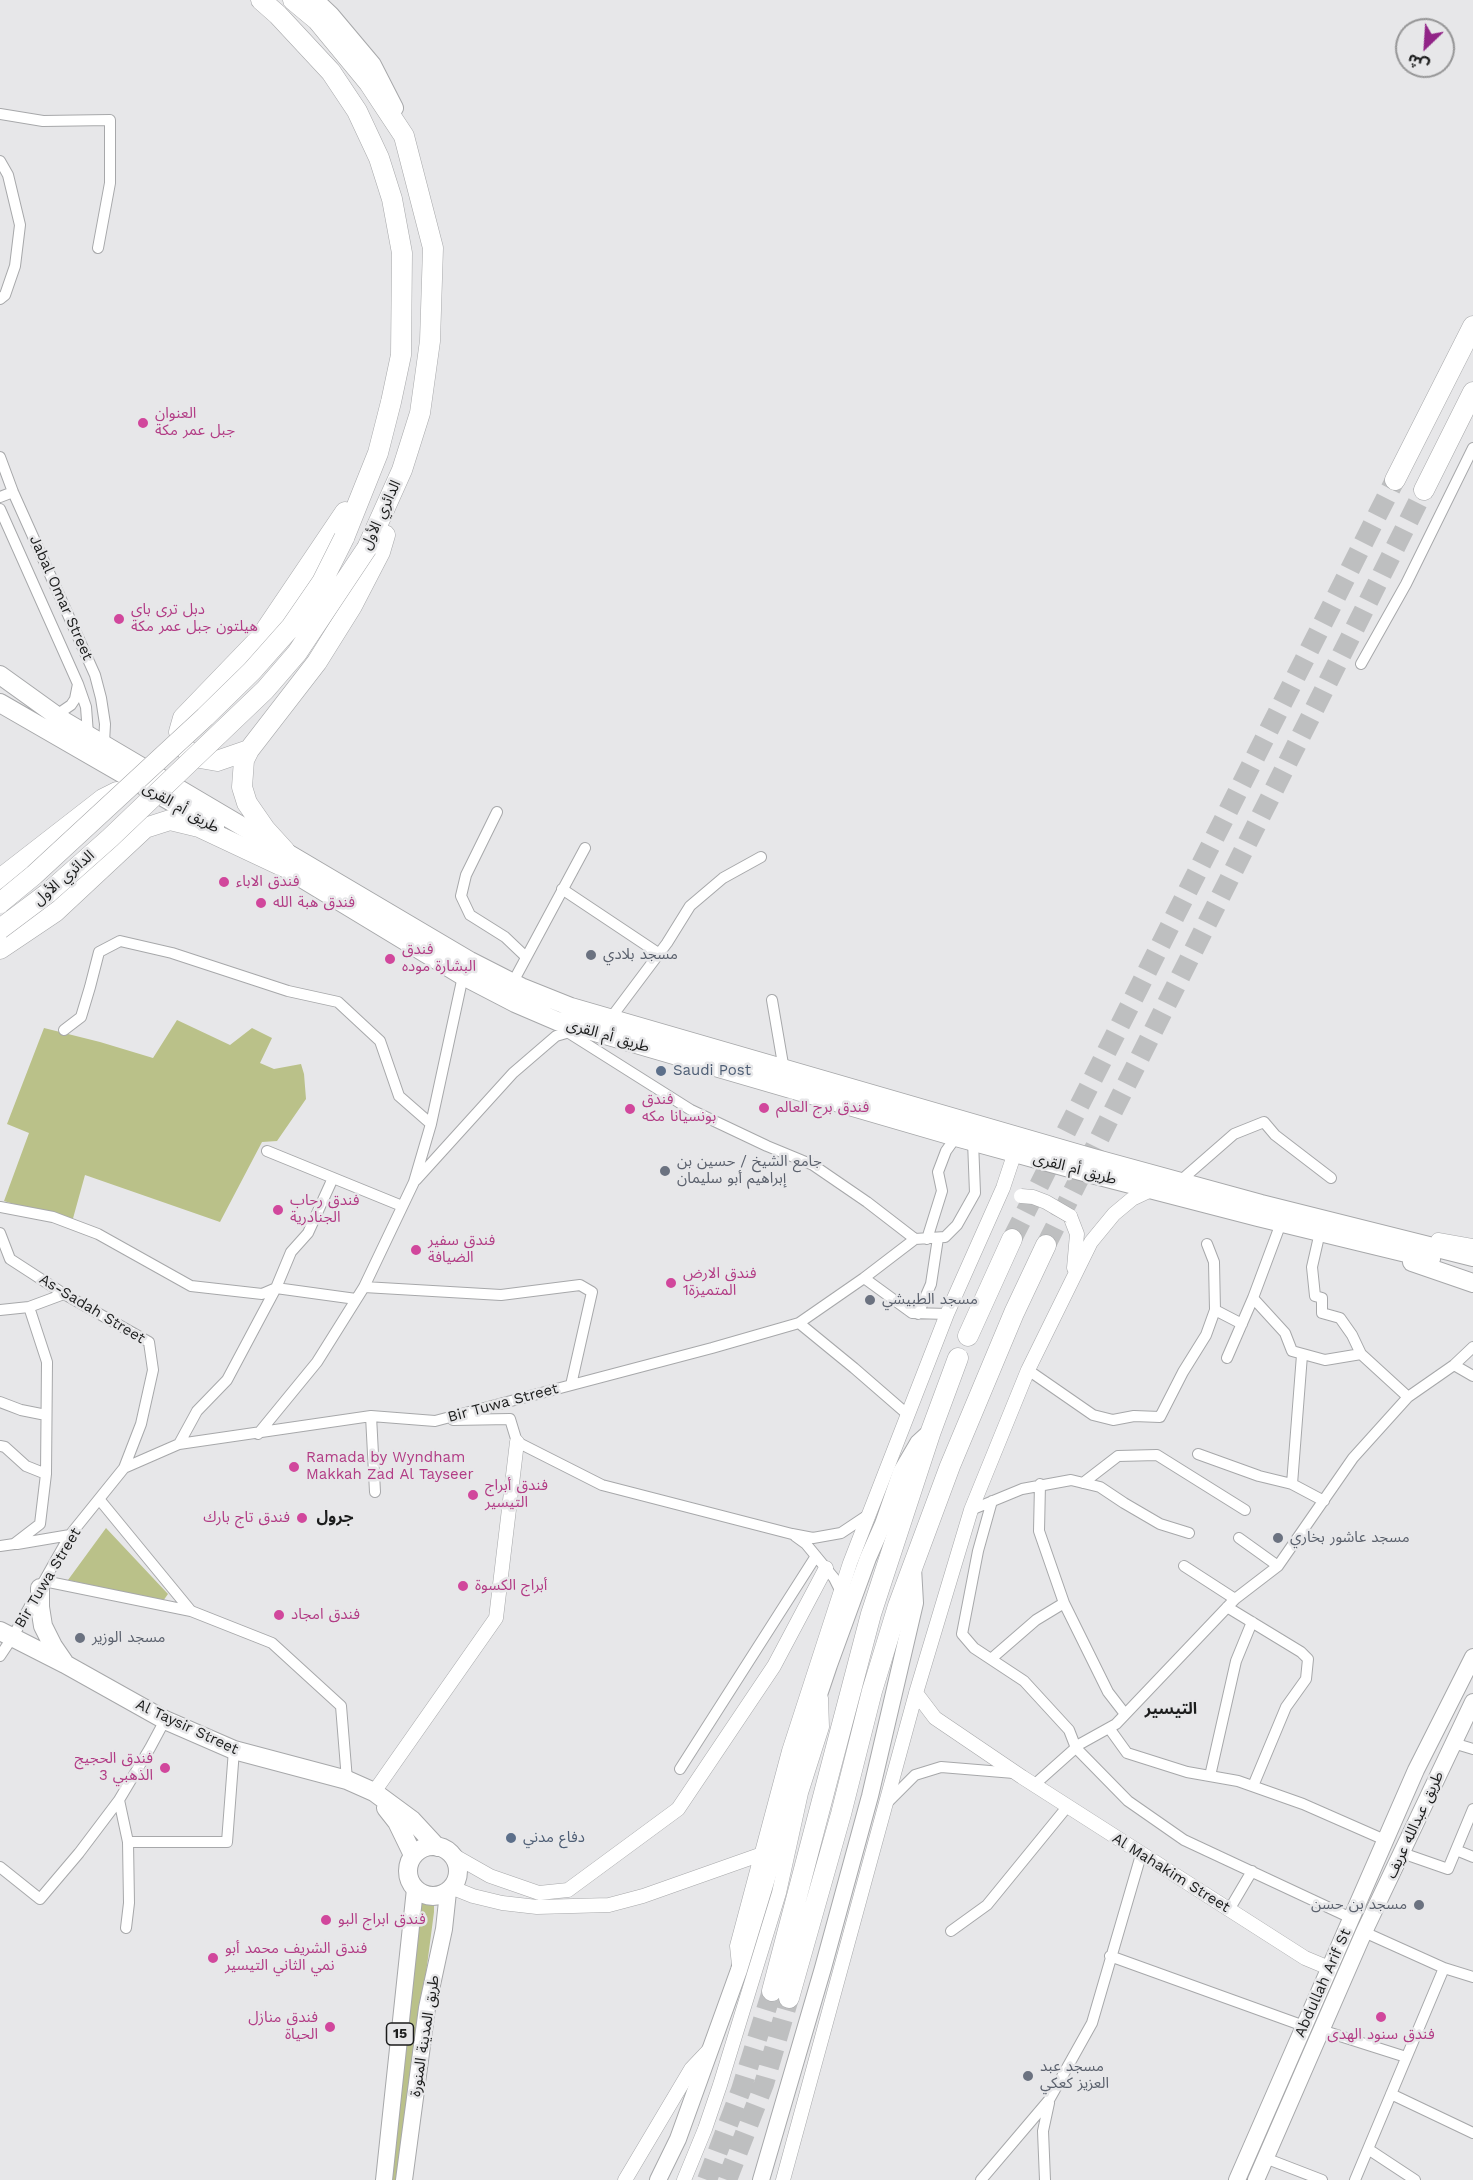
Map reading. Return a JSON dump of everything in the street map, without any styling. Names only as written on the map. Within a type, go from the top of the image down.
[{"type":"highway","name":"الدائري الأول","points":[[0,903],[205,717],[252,671],[283,636],[322,582],[344,538],[378,453],[400,355],[402,253],[392,199],[379,158],[357,111],[331,72],[261,0]]},
{"type":"highway","name":"الدائري الأول","points":[[0,929],[48,892],[110,838],[265,690],[297,653],[374,550],[420,413],[430,341],[433,248],[404,136],[369,83],[316,20],[292,0]]},
{"type":"highway","points":[[314,0],[330,15],[372,65],[395,110],[404,136]]},
{"type":"highway","points":[[1395,480],[1473,326]]},
{"type":"highway","points":[[1424,490],[1473,392]]},
{"type":"highway","points":[[249,750],[217,761],[200,758],[185,749],[179,732],[183,718],[260,638],[369,475]]},
{"type":"highway","points":[[283,858],[247,803],[242,787],[244,760],[249,750],[317,662],[352,606],[374,550]]},
{"type":"highway","name":"طريق أم القرى","points":[[0,675],[61,718]]},
{"type":"highway","name":"طريق أم القرى","points":[[0,686],[104,743],[463,976],[575,1030],[1151,1190],[1281,1223],[1324,1228]]},
{"type":"highway","name":"طريق أم القرى","points":[[5,708],[470,961],[571,1007],[1179,1182],[1324,1228],[1401,1245]]},
{"type":"highway","points":[[0,879],[103,800],[129,785]]},
{"type":"highway","points":[[0,949],[54,912],[146,828],[170,820],[199,826],[283,858]]},
{"type":"highway","points":[[575,1030],[610,1019]]},
{"type":"highway","points":[[1324,1228],[1438,1240]]},
{"type":"highway","points":[[1324,1228],[1473,1283]]},
{"type":"highway","points":[[968,1336],[1012,1239]]},
{"type":"highway","points":[[958,1358],[931,1431],[871,1614],[781,1994],[841,1814],[872,1692],[898,1606],[955,1455],[1014,1313],[1046,1245]]},
{"type":"highway","points":[[1401,1245],[1473,1257]]},
{"type":"highway","points":[[1401,1245],[1473,1270]]},
{"type":"highway","points":[[43,1584],[40,1607],[43,1626],[65,1664]]},
{"type":"highway","name":"Al Taysir Street","points":[[6,1635],[65,1664],[165,1720],[234,1750],[347,1780],[374,1792],[412,1820],[445,1851]]},
{"type":"highway","points":[[374,1792],[397,1822],[414,1855]]},
{"type":"highway","points":[[424,1848],[445,1851],[457,1863],[459,1872],[451,1890],[435,1897],[415,1889],[408,1876],[410,1862],[414,1855],[424,1848]]},
{"type":"main road","points":[[658,2180],[678,2139],[739,1970],[766,1883],[800,1751],[820,1690],[901,1472],[918,1443],[931,1431]]},
{"type":"main road","points":[[761,2180],[870,1796],[915,1603],[913,1567]]},
{"type":"main road","name":"Abdullah Arif St","points":[[1237,2180],[1416,1770],[1473,1657]]},
{"type":"main road","name":"طريق عبدالله عريف","points":[[1256,2180],[1364,1932],[1473,1702]]},
{"type":"main road","name":"طريق المدينة المنورة","points":[[384,2180],[415,1889]]},
{"type":"main road","name":"طريق المدينة المنورة","points":[[404,2180],[427,2008],[451,1890]]},
{"type":"main road","points":[[1350,1922],[1364,1932]]},
{"type":"street","points":[[0,114],[43,121],[110,120],[110,183],[98,248]]},
{"type":"street","points":[[0,161],[8,175],[20,225],[15,266],[5,296],[0,299]]},
{"type":"street","points":[[1361,664],[1406,584],[1473,448]]},
{"type":"street","name":"Jabal Omar Street","points":[[0,457],[13,492],[95,675],[105,724],[104,743]]},
{"type":"street","points":[[0,497],[13,492]]},
{"type":"street","name":"Jabal Omar Street","points":[[0,510],[78,684],[75,699],[61,718]]},
{"type":"street","points":[[78,684],[86,707],[88,734]]},
{"type":"street","points":[[497,812],[466,874],[462,896],[470,915],[505,937],[526,957]]},
{"type":"street","points":[[513,982],[585,848]]},
{"type":"street","points":[[610,1019],[667,943],[690,906],[723,878],[761,857]]},
{"type":"street","points":[[562,889],[658,953]]},
{"type":"street","points":[[64,1030],[81,1017],[99,952],[120,941],[172,953],[288,991],[339,1002],[380,1041],[399,1096],[431,1124]]},
{"type":"street","points":[[258,1434],[317,1362],[364,1287],[414,1182],[431,1124],[463,976]]},
{"type":"street","points":[[772,1000],[784,1070]]},
{"type":"street","points":[[414,1182],[513,1073],[556,1036],[575,1030],[691,1110],[813,1165],[915,1239],[933,1238],[945,1237],[957,1225],[975,1193],[964,1139],[946,1151],[938,1172],[942,1191],[933,1238],[931,1284],[918,1314]]},
{"type":"street","points":[[1179,1182],[1234,1134],[1264,1122],[1275,1135],[1331,1178]]},
{"type":"street","points":[[267,1151],[402,1206]]},
{"type":"street","points":[[739,1970],[737,1946],[789,1751],[840,1590],[907,1414],[947,1314],[1003,1188],[1015,1152]]},
{"type":"street","points":[[179,1444],[197,1411],[227,1380],[276,1288],[291,1252],[308,1233],[333,1178]]},
{"type":"street","points":[[783,2180],[916,1693],[971,1510],[1028,1370],[1091,1242],[1113,1214],[1132,1199],[1151,1190]]},
{"type":"street","points":[[990,1219],[1006,1200],[1020,1196],[1033,1197],[1046,1202],[1070,1216],[1077,1234],[1073,1276]]},
{"type":"street","points":[[0,1207],[53,1217],[98,1234],[191,1286],[262,1294],[276,1288],[356,1299]]},
{"type":"street","points":[[1227,1358],[1254,1298],[1281,1223]]},
{"type":"street","points":[[1324,1228],[1312,1267],[1315,1296],[1322,1298],[1322,1313],[1340,1318],[1361,1354],[1408,1397]]},
{"type":"street","name":"As-Sadah Street","points":[[0,1233],[5,1260],[148,1342],[153,1370],[141,1424],[124,1468]]},
{"type":"street","name":"Bir Tuwa Street","points":[[0,1656],[6,1635],[43,1584],[70,1535],[124,1468],[179,1444],[371,1416],[435,1421],[799,1323],[915,1239]]},
{"type":"street","points":[[1438,1240],[1473,1246]]},
{"type":"street","points":[[1028,1370],[1093,1415],[1113,1420],[1134,1416],[1160,1417],[1183,1372],[1206,1335],[1215,1310],[1214,1262],[1207,1244]]},
{"type":"street","points":[[864,1278],[912,1313],[947,1314]]},
{"type":"street","points":[[364,1287],[501,1295],[580,1285],[592,1292],[572,1385]]},
{"type":"street","points":[[2,1312],[29,1307],[64,1294]]},
{"type":"street","points":[[1254,1298],[1285,1333],[1292,1352],[1325,1360],[1361,1354]]},
{"type":"street","points":[[14,1544],[40,1524],[46,1474],[47,1362],[29,1307]]},
{"type":"street","points":[[1215,1310],[1242,1324]]},
{"type":"street","points":[[799,1323],[907,1414]]},
{"type":"street","points":[[1034,1785],[1076,1748],[1116,1724],[1231,1603],[1278,1566],[1353,1458],[1408,1397],[1454,1365],[1473,1347]]},
{"type":"street","points":[[1292,1484],[1302,1355]]},
{"type":"street","points":[[1454,1365],[1473,1376]]},
{"type":"street","points":[[0,1402],[21,1410],[46,1415]]},
{"type":"street","points":[[371,1416],[375,1492]]},
{"type":"street","points":[[374,1792],[496,1618],[517,1442],[510,1419],[435,1421]]},
{"type":"street","points":[[517,1442],[602,1485],[792,1534],[813,1538],[841,1533],[868,1515]]},
{"type":"street","points":[[0,1446],[5,1447],[26,1466],[46,1474]]},
{"type":"street","points":[[1198,1454],[1260,1476],[1292,1484],[1324,1501]]},
{"type":"street","points":[[1083,1483],[1118,1456],[1157,1455],[1245,1510]]},
{"type":"street","points":[[971,1510],[1040,1484],[1071,1480],[1100,1487],[1160,1524],[1189,1533]]},
{"type":"street","points":[[1040,1484],[1039,1531],[1064,1603],[1108,1692],[1125,1714]]},
{"type":"street","points":[[99,1499],[191,1611]]},
{"type":"street","points":[[992,1501],[978,1551],[962,1634],[974,1648],[1024,1681],[1069,1730],[1076,1748],[1128,1801],[1184,1840],[1251,1871],[1350,1922]]},
{"type":"street","points":[[792,1534],[806,1544],[826,1568],[840,1590]]},
{"type":"street","points":[[0,1546],[70,1535]]},
{"type":"street","points":[[1239,1538],[1278,1566]]},
{"type":"street","points":[[680,1769],[816,1556]]},
{"type":"street","points":[[1184,1566],[1252,1622],[1308,1659],[1306,1679],[1286,1707],[1253,1786]]},
{"type":"street","points":[[538,1900],[568,1890],[678,1809],[774,1666],[826,1568]]},
{"type":"street","points":[[43,1584],[191,1611],[272,1643],[341,1706],[347,1780]]},
{"type":"street","points":[[991,1659],[1036,1620],[1064,1603]]},
{"type":"street","points":[[1210,1776],[1236,1661],[1252,1622]]},
{"type":"street","points":[[684,2180],[716,2096],[779,1893],[801,1793],[822,1727],[820,1690]]},
{"type":"street","name":"Al Mahakim Street","points":[[916,1693],[935,1718],[1067,1807],[1305,1958],[1329,1968]]},
{"type":"street","points":[[0,1867],[40,1899],[119,1800],[165,1720]]},
{"type":"street","points":[[1108,1728],[1127,1753],[1187,1772],[1253,1786],[1303,1804],[1385,1840]]},
{"type":"street","points":[[1453,1743],[1473,1749]]},
{"type":"street","points":[[128,1842],[227,1842],[234,1750]]},
{"type":"street","points":[[886,1804],[915,1775],[941,1767],[1016,1773]]},
{"type":"street","points":[[119,1800],[128,1842],[129,1903],[126,1928]]},
{"type":"street","points":[[951,1931],[987,1905],[1067,1807]]},
{"type":"street","points":[[1402,1853],[1448,1869],[1473,1809]]},
{"type":"street","name":"Al Taysir Street","points":[[445,1851],[538,1900]]},
{"type":"street","points":[[1456,1851],[1473,1857]]},
{"type":"street","points":[[451,1890],[502,1903],[538,1900],[609,1905],[642,1896],[762,1854]]},
{"type":"street","points":[[981,2180],[1049,2100],[1092,2023],[1141,1855]]},
{"type":"street","points":[[1229,1910],[1251,1871]]},
{"type":"street","points":[[1364,1932],[1444,1968],[1473,1977]]},
{"type":"street","points":[[1110,1956],[1304,2026]]},
{"type":"street","points":[[1355,2180],[1444,1968]]},
{"type":"street","points":[[1321,2030],[1406,2057]]},
{"type":"street","points":[[625,2180],[692,2069],[711,2049]]},
{"type":"street","points":[[1391,2094],[1473,2133]]},
{"type":"street","points":[[1045,2180],[1043,2131],[1049,2100]]},
{"type":"street","points":[[1368,2149],[1415,2180]]},
{"type":"street","points":[[1265,2158],[1322,2180]]},
{"type":"green space","points":[[177,1020],[230,1045],[252,1028],[272,1038],[260,1063],[274,1069],[301,1064],[304,1074],[306,1099],[277,1141],[262,1142],[220,1222],[85,1175],[72,1222],[4,1201],[29,1133],[7,1124],[44,1028],[153,1058]]},
{"type":"green space","points":[[106,1528],[168,1594],[163,1601],[68,1580]]},
{"type":"green space","points":[[421,1901],[434,1902],[434,1912],[399,2180],[392,2180]]},
{"type":"tunnel","points":[[1012,1239],[1395,480]]},
{"type":"tunnel","points":[[1046,1245],[1424,490]]},
{"type":"tunnel","points":[[707,2180],[741,2090],[772,1991]]},
{"type":"tunnel","points":[[727,2180],[764,2084],[789,1998]]},
{"type":"place","name":"العنوان جبل عمر مكة","points":[[143,423]]},
{"type":"place","name":"دبل ترى باي هيلتون جبل عمر مكة","points":[[119,619]]},
{"type":"place","name":"فندق الاباء","points":[[224,882]]},
{"type":"place","name":"فندق هبة الله","points":[[261,903]]},
{"type":"place","name":"مسجد بلادي","points":[[591,955]]},
{"type":"place","name":"فندق البشارة موده","points":[[390,959]]},
{"type":"place","name":"Saudi Post","points":[[661,1071]]},
{"type":"place","name":"فندق برج العالم","points":[[764,1108]]},
{"type":"place","name":"فندق بونسيانا مكه","points":[[630,1109]]},
{"type":"place","name":"جامع الشيخ / حسين بن إبراهيم أبو سليمان","points":[[665,1171]]},
{"type":"place","name":"فندق رحاب الجنادرية","points":[[278,1210]]},
{"type":"place","name":"فندق سفير الضيافة","points":[[416,1250]]},
{"type":"place","name":"فندق الارض المتميزة1","points":[[671,1283]]},
{"type":"place","name":"مسجد الطبيشي","points":[[870,1300]]},
{"type":"place","name":"Ramada by Wyndham Makkah Zad Al Tayseer","points":[[294,1467]]},
{"type":"place","name":"فندق أبراج التيسير","points":[[473,1495]]},
{"type":"place","name":"فندق تاج بارك","points":[[302,1518]]},
{"type":"place","name":"مسجد عاشور بخاري","points":[[1278,1538]]},
{"type":"place","name":"أبراج الكسوة","points":[[463,1586]]},
{"type":"place","name":"فندق امجاد","points":[[279,1615]]},
{"type":"place","name":"مسجد الوزير","points":[[80,1638]]},
{"type":"place","name":"فندق الحجيج الذهبي 3","points":[[165,1768]]},
{"type":"place","name":"دفاع مدني","points":[[511,1838]]},
{"type":"place","name":"مسجد بن حسن","points":[[1419,1905]]},
{"type":"place","name":"فندق ابراج البو","points":[[326,1920]]},
{"type":"place","name":"فندق الشريف محمد أبو نمي الثاني التيسير","points":[[213,1958]]},
{"type":"place","name":"فندق سنود الهدى","points":[[1381,2017]]},
{"type":"place","name":"فندق منازل الحياة","points":[[330,2027]]},
{"type":"place","name":"مسجد عبد العزيز كعكي","points":[[1028,2076]]},
{"type":"district","name":"جرول","points":[[335,1517]]},
{"type":"district","name":"التيسير","points":[[1171,1709]]}]
